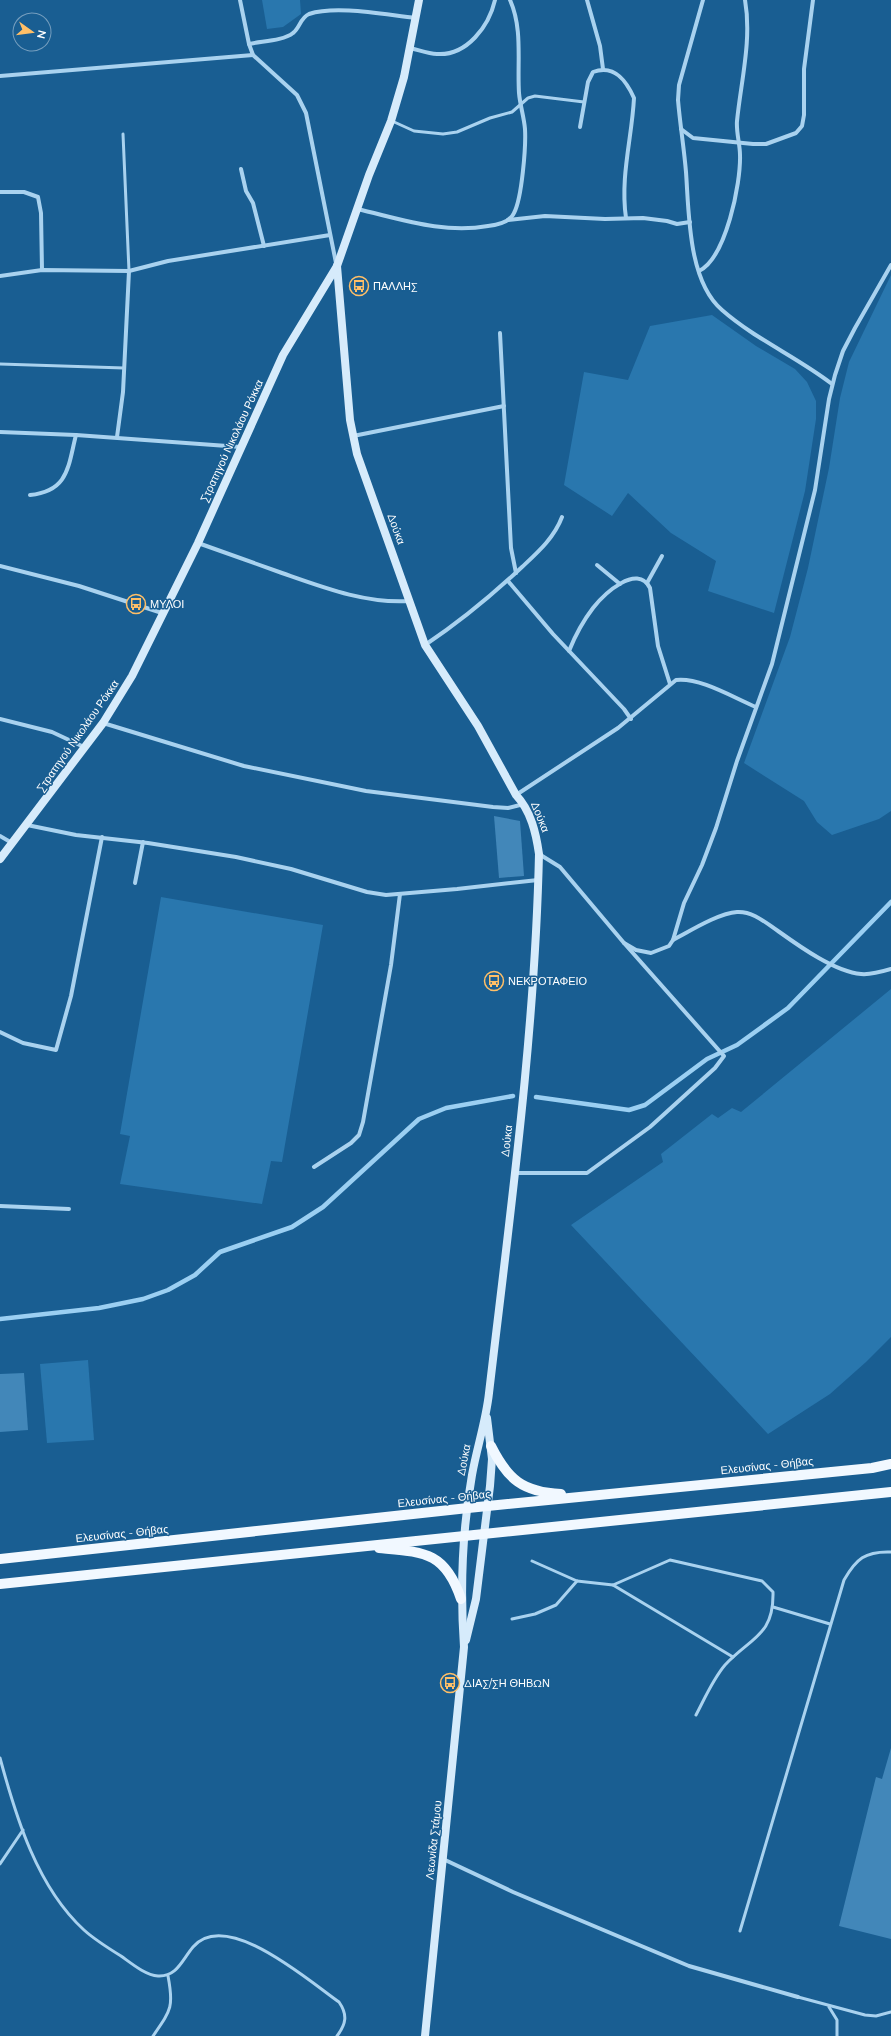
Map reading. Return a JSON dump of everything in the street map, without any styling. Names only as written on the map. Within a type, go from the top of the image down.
[{"type":"main road","name":"Στρατηγού Νικολάου Ρόκκα","points":[[0,859],[103,723],[132,676],[198,543],[283,355],[337,266],[357,209],[392,121],[410,48],[419,0]]},
{"type":"main road","name":"Δούκα","points":[[337,266],[352,436],[357,454],[425,645],[478,726],[516,795],[524,804],[533,824],[539,854],[539,880],[529,1036],[515,1173],[487,1413],[478,1445],[465,1535]]},
{"type":"main road","name":"Δούκα","points":[[484,1533],[491,1446],[487,1413]]},
{"type":"main road","points":[[491,1446],[497,1458],[513,1479],[529,1489],[539,1493],[591,1496]]},
{"type":"main road","name":"Ελευσίνας - Θήβας","points":[[0,1559],[468,1508],[872,1468],[891,1464]]},
{"type":"main road","points":[[0,1584],[891,1492]]},
{"type":"main road","name":"Λεωνίδα Στάμου","points":[[464,1647],[474,1611],[484,1533]]},
{"type":"main road","name":"Λεωνίδα Στάμου","points":[[425,2036],[444,1859],[464,1647],[461,1599],[465,1535]]},
{"type":"main road","points":[[357,1546],[410,1551],[434,1558],[449,1572],[456,1582],[461,1599]]},
{"type":"street","points":[[240,0],[249,44],[253,55],[297,95],[306,113],[337,266]]},
{"type":"street","points":[[410,48],[437,54],[457,52],[468,44],[481,30],[492,11],[495,0]]},
{"type":"street","points":[[357,209],[411,222],[450,229],[474,229],[497,225],[507,220],[514,214],[522,173],[525,131],[522,103],[519,94],[518,39],[515,9],[510,0]]},
{"type":"street","points":[[587,0],[600,46],[603,68]]},
{"type":"street","points":[[703,0],[679,85],[678,100],[691,242],[699,271],[706,288],[720,309],[742,327],[794,357],[832,384]]},
{"type":"street","points":[[699,271],[705,268],[714,258],[724,238],[738,180],[740,155],[737,123],[747,32],[745,0]]},
{"type":"street","points":[[681,129],[693,138],[739,143],[766,144],[796,133],[802,126],[804,115],[803,90],[807,37],[813,0]]},
{"type":"street","points":[[249,44],[286,37],[294,32],[301,20],[308,15],[330,12],[362,12],[416,18]]},
{"type":"street","points":[[0,76],[253,55]]},
{"type":"street","points":[[580,127],[588,82],[593,72],[603,68],[619,76],[629,87],[634,98],[625,175],[624,201],[626,218]]},
{"type":"street","points":[[240,169],[246,191],[253,204],[264,246]]},
{"type":"street","points":[[0,192],[24,192],[38,197],[41,213],[42,270]]},
{"type":"street","points":[[507,220],[545,216],[643,218],[678,224],[690,222]]},
{"type":"street","points":[[0,276],[42,270],[128,271],[168,261],[330,235]]},
{"type":"street","points":[[624,943],[636,950],[651,953],[668,946],[673,940],[684,904],[702,865],[716,828],[737,761],[772,664],[815,490],[832,384],[843,351],[891,264]]},
{"type":"street","points":[[117,438],[124,368],[128,271]]},
{"type":"street","points":[[500,333],[511,548],[516,573]]},
{"type":"street","points":[[352,436],[504,406]]},
{"type":"street","points":[[0,432],[76,435],[242,447]]},
{"type":"street","points":[[30,495],[41,494],[53,489],[67,473],[76,435]]},
{"type":"street","points":[[425,645],[488,599],[508,581],[544,546],[557,530],[562,517]]},
{"type":"street","points":[[198,543],[319,586],[378,600],[391,602],[410,601]]},
{"type":"street","points":[[662,556],[647,582],[651,596],[658,646],[670,684]]},
{"type":"street","points":[[597,565],[620,584]]},
{"type":"street","points":[[0,566],[79,586],[162,613]]},
{"type":"street","points":[[569,651],[577,632],[594,607],[620,584],[630,578],[638,578],[647,582]]},
{"type":"street","points":[[508,581],[569,651],[631,718]]},
{"type":"street","points":[[516,795],[538,782],[631,718],[676,680],[687,679],[756,708]]},
{"type":"street","points":[[0,719],[52,732],[84,747]]},
{"type":"street","points":[[103,723],[244,766],[366,791],[493,807],[508,808],[524,804]]},
{"type":"street","points":[[27,825],[76,836],[102,837],[144,842],[236,857],[291,869],[367,892],[386,895],[539,880]]},
{"type":"street","points":[[0,836],[12,844]]},
{"type":"street","points":[[0,1032],[24,1043],[56,1050],[71,996],[102,837]]},
{"type":"street","points":[[135,883],[144,842]]},
{"type":"street","points":[[515,1173],[587,1173],[650,1127],[714,1068],[724,1056],[624,943],[560,867],[539,854]]},
{"type":"street","points":[[314,1167],[351,1143],[359,1135],[363,1122],[391,965],[400,894]]},
{"type":"street","points":[[673,940],[726,915],[742,913],[763,921],[803,948],[850,971],[860,974],[872,974],[891,969]]},
{"type":"street","points":[[0,1206],[69,1209]]},
{"type":"street","points":[[444,1859],[513,1892],[689,1966],[798,1997]]},
{"type":"lane","points":[[392,121],[414,131],[444,134],[457,132],[490,118],[512,112],[528,98],[541,96],[584,102]]},
{"type":"lane","points":[[123,134],[128,271]]},
{"type":"lane","points":[[0,364],[124,368]]},
{"type":"lane","points":[[740,1931],[844,1580],[852,1566],[863,1556],[875,1552],[891,1552]]},
{"type":"lane","points":[[613,1586],[670,1560],[762,1581],[773,1592],[773,1607],[768,1623],[759,1636],[724,1666],[709,1689],[696,1716]]},
{"type":"lane","points":[[532,1561],[576,1581],[613,1586],[733,1657]]},
{"type":"lane","points":[[512,1619],[535,1614],[556,1605],[576,1581]]},
{"type":"lane","points":[[773,1607],[830,1624]]},
{"type":"lane","points":[[0,1758],[23,1830],[35,1858],[49,1886],[83,1929],[99,1942],[144,1972],[157,1976],[168,1976],[177,1970],[200,1940],[210,1936],[242,1939],[267,1952],[339,2002],[345,2010],[346,2019],[343,2028],[337,2036]]},
{"type":"lane","points":[[0,1864],[23,1830]]},
{"type":"lane","points":[[153,2036],[171,2006],[172,1995],[168,1976]]},
{"type":"lane","points":[[798,1997],[828,2007],[864,2015],[876,2016],[891,2012]]},
{"type":"lane","points":[[828,2007],[837,2020],[837,2036]]},
{"type":"shaded area","points":[[262,0],[300,0],[301,14],[283,27],[267,29]]},
{"type":"shaded area","points":[[891,275],[891,811],[879,819],[832,835],[817,822],[804,801],[744,763],[790,637],[808,568],[829,468],[840,398],[849,362]]},
{"type":"shaded area","points":[[712,315],[756,346],[795,369],[807,382],[816,401],[816,419],[805,491],[774,613],[708,591],[716,561],[671,533],[628,493],[612,516],[564,485],[584,372],[628,380],[650,326]]},
{"type":"shaded area","points":[[161,897],[323,925],[282,1162],[271,1161],[262,1204],[120,1184],[130,1136],[120,1134]]},
{"type":"shaded area","points":[[891,989],[891,1337],[830,1394],[768,1434],[571,1225],[663,1162],[661,1154],[712,1114],[718,1118],[732,1108],[741,1112]]},
{"type":"shaded area","points":[[88,1360],[94,1440],[47,1443],[40,1364]]},
{"type":"building","points":[[494,816],[520,821],[524,876],[499,878]]},
{"type":"building","points":[[24,1373],[28,1430],[0,1432],[0,1374]]},
{"type":"building","points":[[891,1748],[891,1939],[839,1926],[876,1777],[882,1779]]},
{"type":"waterway","points":[[536,1097],[629,1110],[645,1105],[707,1059],[737,1045],[788,1008],[891,902]]},
{"type":"waterway","points":[[0,1319],[99,1308],[143,1299],[168,1290],[195,1275],[220,1252],[292,1227],[323,1207],[419,1119],[446,1108],[513,1096]]},
{"type":"place","name":"ΠΑΛΛΗΣ","points":[[359,286]]},
{"type":"place","name":"ΜΥΛΟΙ","points":[[136,604]]},
{"type":"place","name":"ΝΕΚΡΟΤΑΦΕΙΟ","points":[[494,981]]},
{"type":"place","name":"ΔΙΑΣ/ΣΗ ΘΗΒΩΝ","points":[[450,1683]]}]
